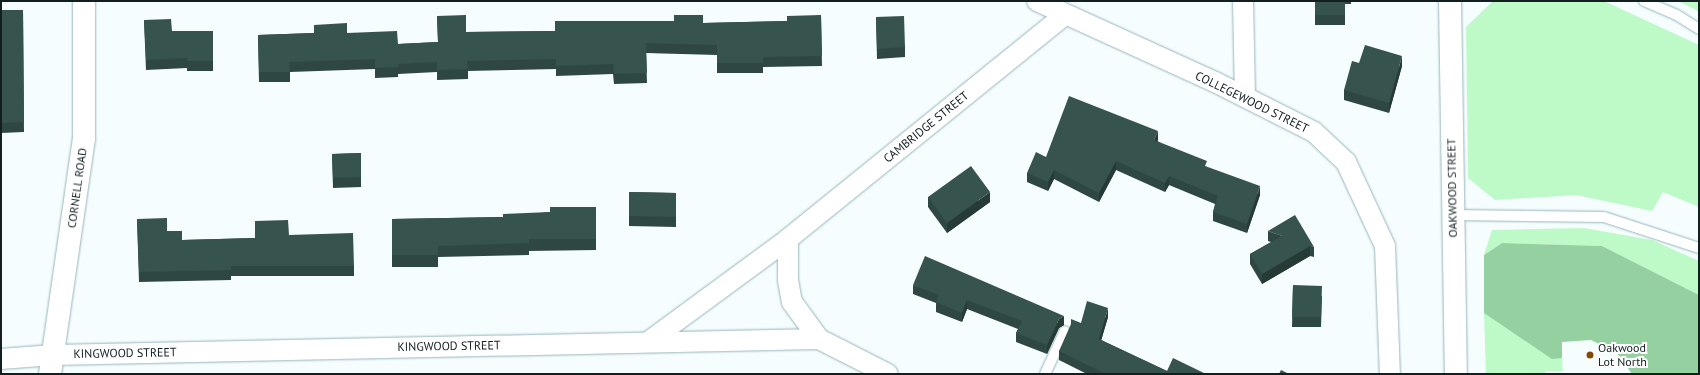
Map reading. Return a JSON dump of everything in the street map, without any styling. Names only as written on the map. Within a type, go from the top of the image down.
[{"type":"street","name":"CORNELL ROAD","points":[[52,364],[84,139],[84,1]]},
{"type":"street","name":"COLLEGEWOOD STREET","points":[[1037,1],[1245,97],[1314,132],[1346,162],[1386,246],[1390,374]]},
{"type":"street","points":[[1243,1],[1245,97]]},
{"type":"street","name":"OAKWOOD STREET","points":[[1450,1],[1456,374]]},
{"type":"street","name":"CAMBRIDGE STREET","points":[[648,342],[788,239],[1065,15]]},
{"type":"street","points":[[788,239],[788,280],[792,302],[819,339]]},
{"type":"street","name":"KINGWOOD STREET","points":[[1,359],[52,364],[648,342],[819,339],[888,374]]},
{"type":"lane","points":[[1644,1],[1675,14],[1699,29]]},
{"type":"lane","points":[[1453,215],[1604,217],[1699,248]]},
{"type":"lane","points":[[1045,374],[1065,331]]},
{"type":"green space","points":[[1493,1],[1604,1],[1699,45],[1699,207],[1663,192],[1652,211],[1576,195],[1495,200],[1468,178],[1466,27]]},
{"type":"green space","points":[[1678,1],[1699,1],[1699,13],[1696,10]]},
{"type":"green space","points":[[1584,228],[1652,240],[1699,261],[1699,295],[1602,246],[1502,243],[1484,255],[1492,230]]},
{"type":"green space","points":[[1502,243],[1602,246],[1699,295],[1699,374],[1632,374],[1617,353],[1591,340],[1562,342],[1562,358],[1552,359],[1484,313],[1484,255]]},
{"type":"green space","points":[[1484,313],[1552,358],[1562,358],[1563,371],[1546,371],[1545,374],[1486,374]]},
{"type":"building","points":[[1315,1],[1345,1],[1345,15],[1315,15]]},
{"type":"building","points":[[1,10],[23,10],[24,122],[1,123]]},
{"type":"building","points":[[466,15],[466,32],[555,31],[555,21],[674,21],[674,15],[703,15],[703,23],[787,21],[787,16],[821,15],[822,56],[763,57],[763,63],[717,63],[717,45],[646,43],[647,73],[614,74],[613,64],[556,66],[556,59],[467,61],[468,69],[437,70],[437,62],[398,64],[398,67],[375,68],[375,59],[289,62],[290,72],[259,72],[258,35],[314,33],[314,25],[347,23],[347,33],[397,31],[398,44],[438,42],[437,16]]},
{"type":"building","points":[[904,16],[905,47],[877,49],[876,17]]},
{"type":"building","points":[[171,19],[172,31],[213,31],[213,61],[187,61],[187,58],[146,60],[144,20]]},
{"type":"building","points":[[1365,45],[1402,56],[1389,103],[1344,90],[1352,61],[1359,63]]},
{"type":"building","points":[[1069,96],[1158,131],[1154,140],[1207,161],[1205,166],[1260,186],[1247,224],[1213,212],[1218,196],[1169,176],[1165,183],[1116,161],[1099,193],[1054,170],[1048,182],[1027,173],[1036,152],[1046,157]]},
{"type":"building","points":[[361,153],[361,177],[333,178],[332,154]]},
{"type":"building","points":[[971,166],[990,192],[947,223],[928,197]]},
{"type":"building","points":[[629,192],[676,193],[676,217],[629,216]]},
{"type":"building","points":[[550,207],[596,207],[596,239],[529,239],[529,243],[438,246],[438,255],[392,255],[392,219],[503,217],[503,214],[550,212]]},
{"type":"building","points":[[1295,215],[1314,247],[1310,246],[1262,274],[1250,254],[1282,236],[1268,231]]},
{"type":"building","points":[[167,218],[167,231],[182,231],[182,240],[255,238],[255,221],[288,220],[289,235],[353,233],[354,266],[231,266],[231,270],[139,272],[137,219]]},
{"type":"building","points":[[925,256],[1064,316],[1059,319],[1047,345],[1016,333],[1022,321],[967,300],[962,313],[936,302],[939,295],[913,285]]},
{"type":"building","points":[[1293,285],[1322,286],[1321,317],[1292,317]]},
{"type":"building","points":[[1087,301],[1108,308],[1099,339],[1167,371],[1173,358],[1206,374],[1106,374],[1059,351],[1071,324],[1071,319],[1081,323]]},
{"type":"building","points":[[1281,370],[1289,374],[1279,374]]},
{"type":"place","name":"Oakwood Lot North","points":[[1590,355]]}]
